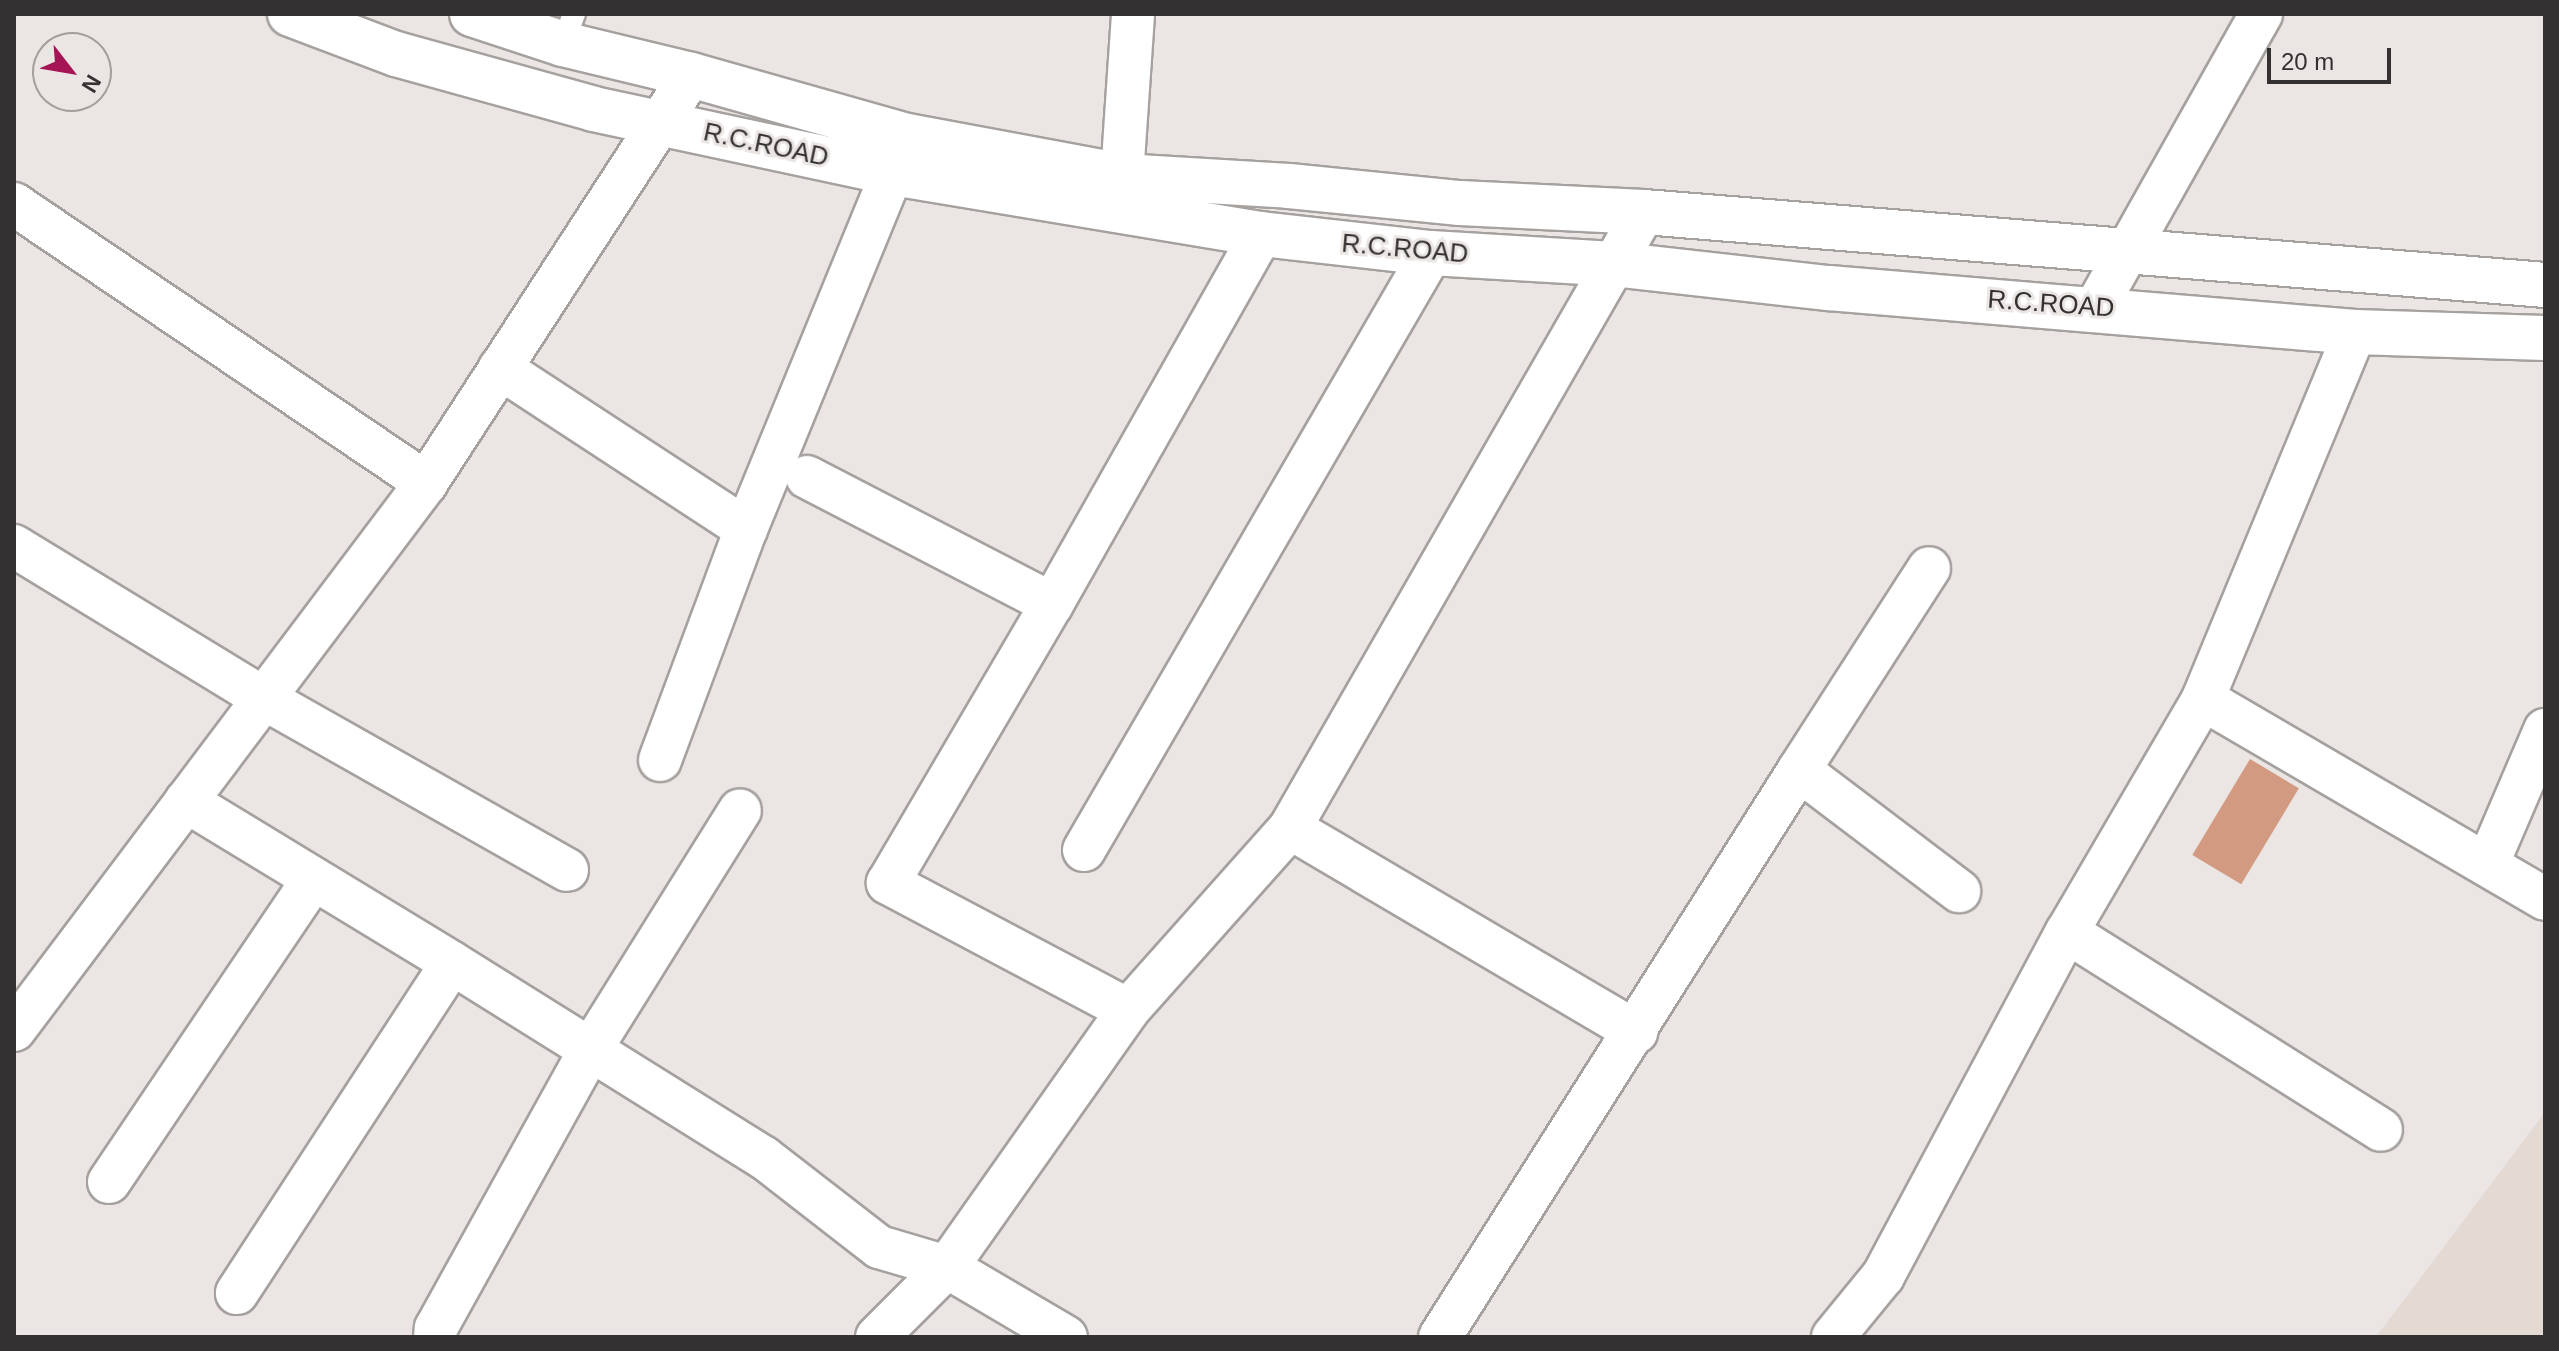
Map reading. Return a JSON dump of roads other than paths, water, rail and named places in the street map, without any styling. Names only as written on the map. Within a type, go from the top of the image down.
[{"type":"main road","name":"R.C.ROAD","points":[[290,14],[396,54],[594,109],[892,173],[1261,234],[1431,253],[1614,264],[1829,288],[2096,307],[2355,332],[2545,338]]},
{"type":"main road","name":"R.C.ROAD","points":[[472,14],[569,29],[691,75],[907,136],[1122,176],[1289,186],[1460,203],[1644,212],[2545,285]]},
{"type":"street","points":[[1122,176],[1133,14]]},
{"type":"street","points":[[2096,307],[2261,14]]},
{"type":"street","points":[[21,1004],[186,801],[426,483],[691,75]]},
{"type":"street","points":[[660,760],[746,529],[892,173]]},
{"type":"street","points":[[14,204],[426,483]]},
{"type":"street","points":[[877,1337],[947,1267],[1128,1010],[1290,828],[1644,212]]},
{"type":"street","points":[[1128,1010],[888,883],[1052,604],[1261,234]]},
{"type":"street","points":[[1084,850],[1431,253]]},
{"type":"street","points":[[1833,1337],[1883,1276],[2067,932],[2203,699],[2355,332]]},
{"type":"street","points":[[500,368],[746,529]]},
{"type":"street","points":[[807,477],[1052,604]]},
{"type":"street","points":[[14,546],[265,699],[567,870]]},
{"type":"street","points":[[1440,1337],[1929,568]]},
{"type":"street","points":[[2203,699],[2545,899]]},
{"type":"street","points":[[2488,863],[2545,730]]},
{"type":"street","points":[[1799,770],[1959,891]]},
{"type":"street","points":[[186,801],[592,1047],[763,1157],[879,1247],[947,1267],[1066,1337]]},
{"type":"street","points":[[435,1337],[436,1328],[592,1047],[740,810]]},
{"type":"street","points":[[1290,828],[1636,1032]]},
{"type":"street","points":[[109,1182],[313,879]]},
{"type":"street","points":[[2067,932],[2381,1130]]},
{"type":"street","points":[[237,1293],[452,963]]}]
